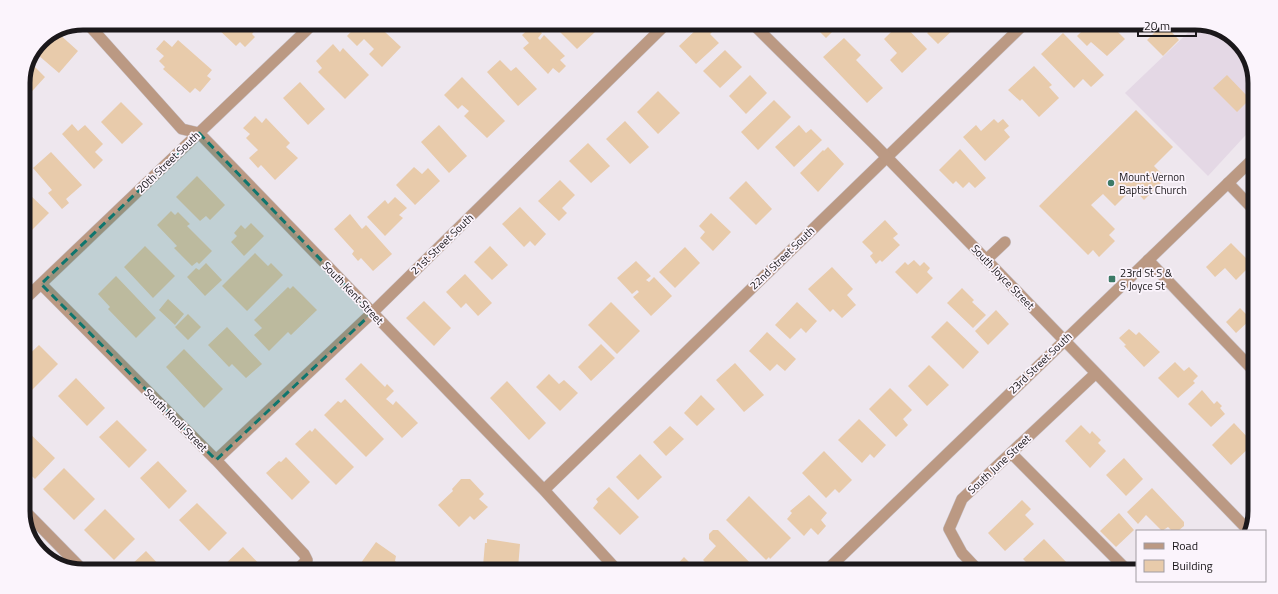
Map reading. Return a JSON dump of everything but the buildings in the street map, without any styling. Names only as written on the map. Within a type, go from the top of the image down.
[{"type":"street","name":"South Kent Street","points":[[93,30],[182,129],[198,133],[544,490],[611,564]]},
{"type":"street","name":"20th Street South","points":[[30,294],[307,30]]},
{"type":"street","name":"21st Street South","points":[[216,460],[372,313],[660,30]]},
{"type":"street","name":"South Joyce Street","points":[[758,30],[887,157],[1245,527]]},
{"type":"street","name":"22nd Street South","points":[[544,490],[1018,30]]},
{"type":"street","name":"23rd Street South","points":[[834,564],[1064,340],[1248,164]]},
{"type":"street","points":[[1228,183],[1248,204]]},
{"type":"street","points":[[986,260],[1005,242]]},
{"type":"street","points":[[1148,260],[1248,365]]},
{"type":"street","name":"South Knoll Street","points":[[41,284],[216,460],[304,554],[304,564]]},
{"type":"street","name":"South June Street","points":[[973,564],[962,552],[949,529],[962,499],[1096,373]]},
{"type":"street","points":[[1011,453],[1121,564]]},
{"type":"street","points":[[30,516],[76,563]]},
{"type":"highlighted area","points":[[199,133],[372,313],[216,460],[41,284]]},
{"type":"shaded area","points":[[1191,30],[1205,31],[1215,34],[1227,41],[1237,51],[1244,63],[1248,80],[1248,133],[1208,176],[1125,93]]},
{"type":"place","name":"Mount Vernon Baptist Church","points":[[1111,183]]},
{"type":"place","name":"23rd St S & S Joyce St","points":[[1112,279]]}]
